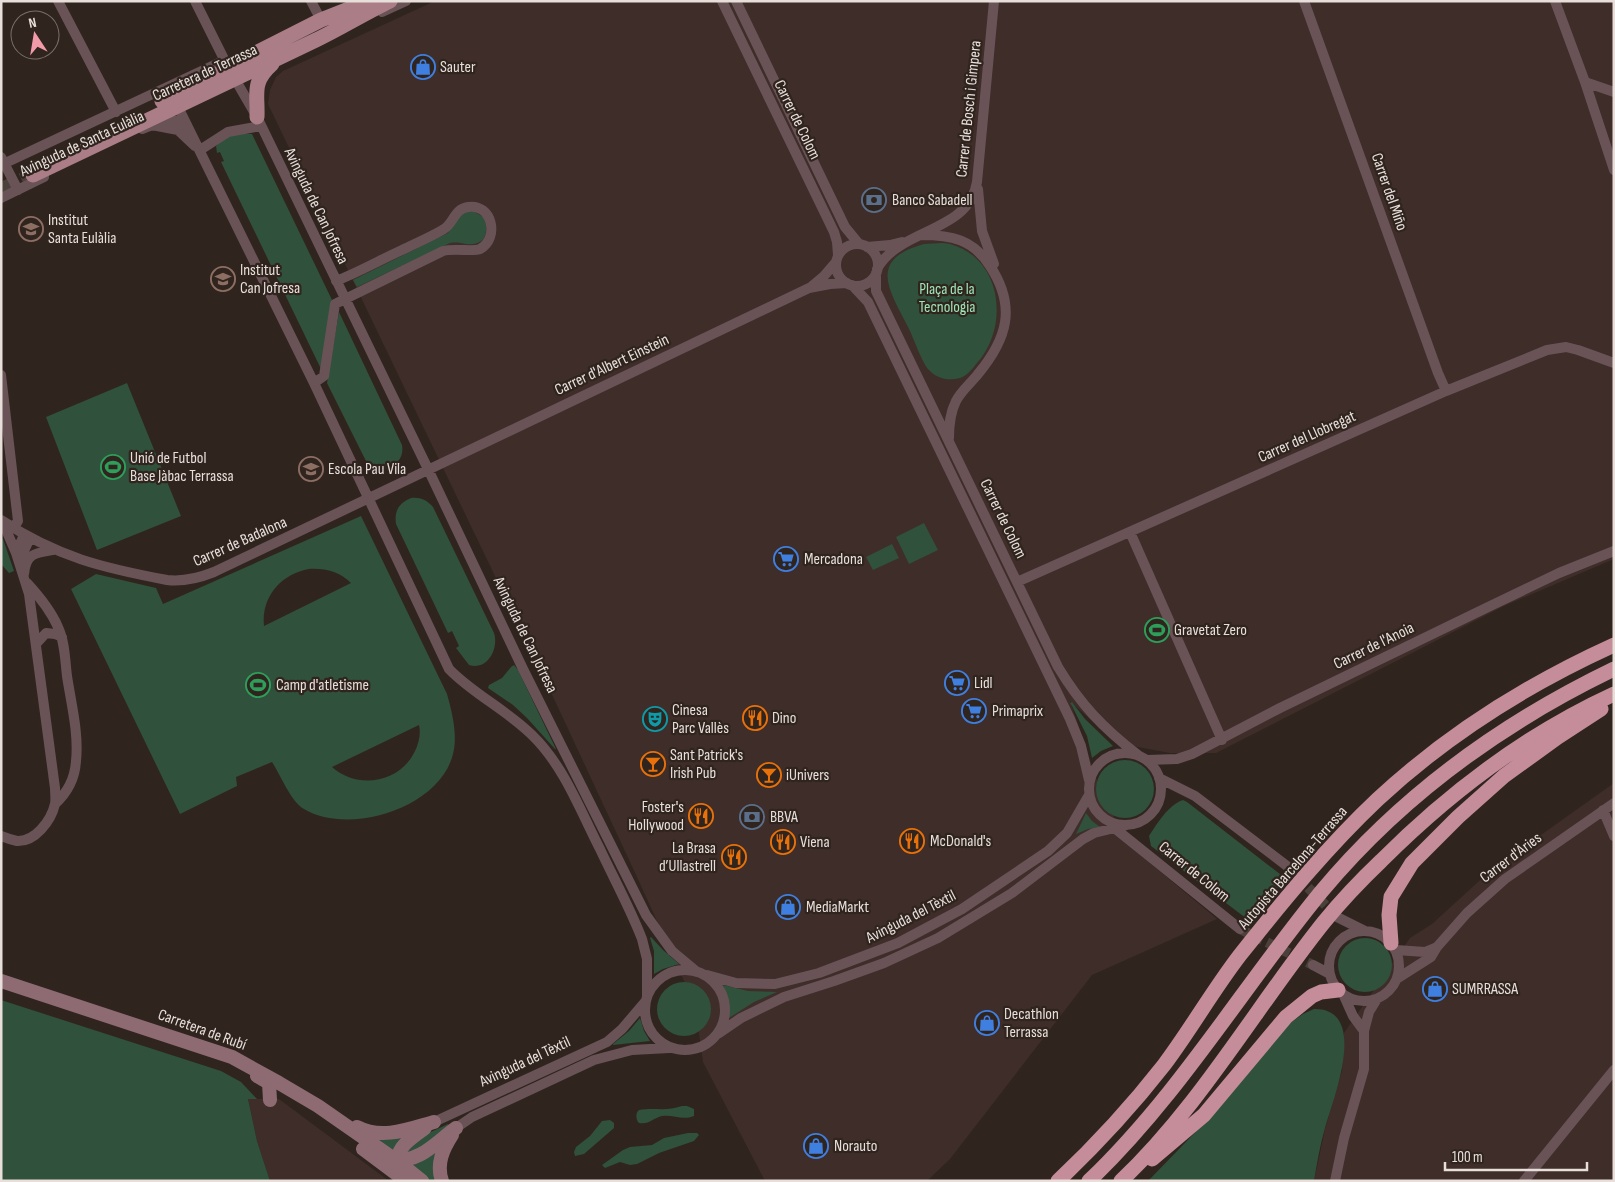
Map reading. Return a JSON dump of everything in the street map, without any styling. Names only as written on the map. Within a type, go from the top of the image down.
[{"type":"highway","name":"Autopista Barcelona-Terrassa","points":[[1058,1181],[1124,1113],[1164,1065],[1239,957],[1304,878],[1351,825],[1379,798],[1420,764],[1488,713],[1584,658],[1614,645]]},
{"type":"highway","points":[[1090,1181],[1142,1126],[1184,1074],[1322,892],[1376,833],[1422,790],[1502,731],[1574,688],[1614,669]]},
{"type":"highway","points":[[1121,1181],[1156,1144],[1195,1097],[1324,922],[1359,882],[1399,843],[1457,792],[1511,753],[1570,716],[1614,694]]},
{"type":"highway","points":[[1393,946],[1389,915],[1392,896],[1412,863],[1504,776],[1558,737],[1614,702]]},
{"type":"highway","points":[[1129,1181],[1204,1115],[1286,1017],[1312,996],[1321,992],[1341,993]]},
{"type":"main road","name":"Carretera de Terrassa","points":[[369,1],[321,20],[223,69],[30,170],[180,104],[223,69],[282,56],[390,1]]},
{"type":"main road","points":[[259,121],[255,98],[256,85],[262,74],[282,56]]},
{"type":"main road","name":"Carretera de Rubí","points":[[1,981],[219,1052],[249,1066],[274,1090],[304,1098],[397,1161],[422,1181]]},
{"type":"main road","name":"Carretera de Rubí","points":[[1,990],[221,1062],[274,1090],[352,1141],[408,1181]]},
{"type":"main road","points":[[274,1090],[305,1091],[367,1132],[392,1133],[434,1122]]},
{"type":"main road","points":[[408,1181],[397,1161],[400,1150],[412,1136],[434,1122]]},
{"type":"main road","points":[[352,1141],[386,1160],[397,1161],[422,1155],[456,1128]]},
{"type":"main road","points":[[442,1181],[440,1164],[442,1154],[456,1128]]},
{"type":"street","points":[[58,1],[116,112]]},
{"type":"street","name":"Avinguda de Can Jofresa","points":[[195,1],[223,69],[259,121],[524,669],[646,915],[672,951],[696,971]]},
{"type":"street","points":[[311,1],[321,20],[358,1]]},
{"type":"street","points":[[348,24],[361,22],[406,1]]},
{"type":"street","name":"Carrer de Colom","points":[[722,1],[834,232],[838,242],[837,258]]},
{"type":"street","name":"Carrer de Colom","points":[[736,1],[845,227],[863,245]]},
{"type":"street","name":"Carrer de Bosch i Gimpera","points":[[876,271],[888,255],[906,242],[961,212],[973,196],[977,182],[994,1]]},
{"type":"street","name":"Carrer del Miño","points":[[1304,1],[1446,392]]},
{"type":"street","points":[[1555,1],[1585,82],[1614,170]]},
{"type":"street","name":"Avinguda de Santa Eulàlia","points":[[2,162],[116,112],[223,69]]},
{"type":"street","points":[[1585,82],[1614,92]]},
{"type":"street","points":[[180,104],[180,111],[187,126],[314,383],[449,669],[461,681],[503,710],[533,736],[562,775],[642,939],[647,959],[645,1016],[649,1030],[658,1041],[670,1048],[693,1050],[706,1045],[718,1033],[724,1021],[726,1008],[723,996],[716,984],[707,976],[696,971],[684,970],[667,974],[653,985],[646,999]]},
{"type":"street","points":[[148,119],[173,120],[187,126]]},
{"type":"street","points":[[200,150],[228,132],[259,121]]},
{"type":"street","name":"Avinguda de Santa Eulàlia","points":[[1,198],[152,125],[178,130],[200,150]]},
{"type":"street","points":[[2,162],[18,190]]},
{"type":"street","points":[[949,441],[949,420],[957,398],[997,349],[1004,330],[1006,304],[982,231],[977,182]]},
{"type":"street","points":[[314,383],[324,376],[335,304],[442,251],[454,249],[477,250],[481,248],[488,241],[491,233],[491,224],[487,213],[482,209],[470,206],[459,210],[446,228],[336,281]]},
{"type":"street","points":[[920,235],[947,236],[965,242],[981,254],[998,277]]},
{"type":"street","name":"Carrer de Bosch i Gimpera","points":[[863,245],[890,245],[906,242]]},
{"type":"street","points":[[863,245],[874,252],[876,271],[868,282],[860,285],[850,284],[843,280],[837,272],[837,258],[845,247],[863,245]]},
{"type":"street","name":"Carrer d'Albert Einstein","points":[[428,469],[809,288],[824,276],[837,258]]},
{"type":"street","name":"Carrer de Colom","points":[[876,271],[876,291],[1058,667],[1073,692],[1086,708],[1108,731],[1143,758]]},
{"type":"street","name":"Carrer d'Albert Einstein","points":[[809,288],[830,284],[850,284]]},
{"type":"street","name":"Carrer de Colom","points":[[850,284],[868,302],[1035,644],[1078,738],[1089,780]]},
{"type":"street","name":"Carrer del Llobregat","points":[[1017,582],[1446,392],[1547,350],[1566,347],[1614,363]]},
{"type":"street","points":[[1,375],[18,521],[7,524],[7,532],[20,567],[53,618],[62,637],[74,722],[76,761],[70,785],[55,804],[40,832],[30,839],[17,841],[1,836]]},
{"type":"street","name":"Carrer de Badalona","points":[[7,524],[27,537],[72,558],[167,580],[186,580],[214,572],[428,469]]},
{"type":"street","points":[[1130,532],[1222,740]]},
{"type":"street","points":[[16,553],[27,537]]},
{"type":"street","points":[[27,537],[24,551],[25,573],[56,788],[55,804]]},
{"type":"street","points":[[25,573],[28,558],[34,554],[53,550]]},
{"type":"street","name":"Carrer de l'Anoia","points":[[1143,758],[1183,758],[1222,740],[1280,708],[1484,609],[1560,573],[1614,551]]},
{"type":"street","points":[[36,644],[46,633],[62,637]]},
{"type":"street","points":[[1121,753],[1143,758],[1155,768],[1159,778],[1161,792],[1157,806],[1148,817],[1135,824],[1112,824],[1098,814],[1092,805],[1089,795],[1089,780],[1098,765],[1112,755],[1121,753]]},
{"type":"street","points":[[1159,778],[1195,796],[1287,866]]},
{"type":"street","name":"Avinguda del Tèxtil","points":[[707,976],[736,983],[775,984],[850,963],[913,936],[962,909],[1048,851],[1067,833],[1089,795]]},
{"type":"street","name":"Carrer d'Àries","points":[[1398,978],[1431,957],[1436,947],[1467,913],[1505,879],[1614,803]]},
{"type":"street","points":[[1603,810],[1614,836]]},
{"type":"street","name":"Carrer de Colom","points":[[1106,820],[1240,929]]},
{"type":"street","name":"Avinguda del Tèxtil","points":[[718,1033],[766,1005],[884,963],[938,938],[1012,892],[1088,837],[1120,832],[1127,825]]},
{"type":"street","points":[[1337,917],[1365,931],[1379,934],[1393,946],[1399,959],[1400,968],[1398,978],[1393,987],[1377,999],[1360,1001],[1341,993]]},
{"type":"street","points":[[1364,1031],[1353,1016],[1330,974],[1329,964],[1331,953],[1336,944],[1349,934],[1365,931]]},
{"type":"street","points":[[1393,946],[1425,952],[1436,947]]},
{"type":"street","points":[[1313,965],[1330,974]]},
{"type":"street","name":"Avinguda del Tèxtil","points":[[434,1122],[607,1042],[622,1029],[646,999]]},
{"type":"street","points":[[1335,1181],[1344,1138],[1364,1069],[1364,1031],[1369,1012],[1377,999]]},
{"type":"street","name":"Avinguda del Tèxtil","points":[[456,1128],[472,1117],[594,1060],[632,1050],[658,1047],[670,1048]]},
{"type":"street","points":[[1524,1181],[1614,1070]]},
{"type":"shaded area","points":[[435,1],[1614,1],[1614,559],[1504,606],[1216,753],[1170,753],[1138,747],[1111,738],[1070,701],[1103,798],[1133,849],[1217,919],[1092,975],[950,1159],[927,1181],[765,1181],[703,1062],[695,1005],[637,877],[556,703],[268,104],[270,90],[276,77],[283,71]]},
{"type":"shaded area","points":[[1614,783],[1614,1181],[1314,1181],[1325,1129],[1342,1071],[1344,1033],[1410,938],[1432,924],[1489,872]]},
{"type":"shaded area","points":[[248,1099],[279,1099],[389,1181],[270,1181],[257,1141]]},
{"type":"green space","points":[[239,133],[252,134],[332,300],[322,371],[221,162],[224,161],[220,152],[217,153],[216,146],[226,137]]},
{"type":"green space","points":[[468,211],[475,212],[485,218],[486,233],[482,241],[473,244],[450,243],[357,287],[353,280],[448,233],[459,215]]},
{"type":"green space","name":"Plaça de la Tecnologia","points":[[947,243],[967,252],[981,263],[990,278],[995,295],[997,313],[994,331],[987,348],[972,369],[960,378],[947,379],[939,377],[926,367],[890,290],[889,268],[895,259],[906,251],[924,244]]},
{"type":"green space","points":[[339,312],[402,445],[400,459],[396,464],[384,469],[371,466],[366,461],[327,383]]},
{"type":"green space","name":"Unió de Futbol Base Jàbac Terrassa","points":[[127,383],[181,516],[97,550],[46,417]]},
{"type":"green space","points":[[411,498],[428,502],[433,507],[494,633],[495,645],[493,651],[482,665],[469,665],[456,648],[459,646],[452,631],[448,633],[396,524],[398,508],[403,502]]},
{"type":"green space","points":[[361,516],[447,694],[455,739],[453,754],[445,773],[431,789],[412,802],[390,812],[367,818],[344,819],[323,817],[304,809],[290,794],[272,762],[236,777],[237,786],[180,814],[71,589],[96,574],[156,588],[163,604]],"holes":[[[309,569],[321,569],[332,572],[342,576],[351,583],[264,626],[266,606],[275,588],[290,576]],[[419,725],[418,745],[415,751],[408,762],[389,776],[378,780],[354,779],[332,767]]]},
{"type":"green space","points":[[924,523],[938,550],[909,564],[896,537]]},
{"type":"green space","points":[[3,539],[14,571],[9,573],[1,564],[1,540]]},
{"type":"green space","points":[[892,544],[899,558],[873,570],[866,557]]},
{"type":"green space","points":[[514,665],[556,749],[513,705],[488,688],[489,685],[502,678]]},
{"type":"green space","points":[[1072,702],[1085,719],[1113,746],[1101,751],[1092,758],[1087,736],[1070,703]]},
{"type":"green space","points":[[1119,760],[1131,760],[1146,768],[1154,783],[1154,795],[1146,810],[1131,818],[1119,818],[1104,810],[1096,795],[1096,783],[1104,768]]},
{"type":"green space","points":[[1183,800],[1285,878],[1251,922],[1151,846],[1149,836],[1163,815],[1172,806]]},
{"type":"green space","points":[[1086,813],[1100,827],[1076,834]]},
{"type":"green space","points":[[651,937],[679,964],[654,974],[654,951]]},
{"type":"green space","points":[[1360,938],[1370,938],[1380,942],[1388,950],[1392,965],[1388,980],[1380,988],[1370,992],[1360,992],[1350,988],[1342,980],[1338,970],[1338,960],[1342,950],[1350,942]]},
{"type":"green space","points":[[684,982],[694,984],[703,990],[709,999],[711,1009],[709,1019],[703,1028],[694,1034],[684,1036],[674,1034],[665,1028],[659,1019],[657,1009],[659,999],[665,990],[674,984]]},
{"type":"green space","points":[[723,985],[748,991],[777,992],[754,1002],[729,1018],[729,1003]]},
{"type":"green space","points":[[1,1000],[221,1071],[241,1082],[257,1099],[248,1099],[257,1141],[270,1181],[1,1181]]},
{"type":"green space","points":[[1314,1009],[1331,1013],[1340,1023],[1344,1039],[1344,1058],[1335,1097],[1323,1134],[1314,1181],[1148,1181],[1215,1112],[1290,1023]]},
{"type":"green space","points":[[640,1018],[644,1031],[650,1041],[613,1045],[629,1031]]},
{"type":"green space","points":[[682,1106],[694,1109],[694,1116],[685,1118],[662,1116],[642,1123],[639,1123],[637,1118],[639,1110],[670,1109]]},
{"type":"green space","points":[[610,1120],[614,1123],[614,1128],[584,1154],[575,1156],[576,1147],[590,1136],[602,1121]]},
{"type":"green space","points":[[448,1124],[434,1140],[408,1153],[407,1150],[422,1136]]},
{"type":"green space","points":[[697,1133],[699,1135],[694,1141],[659,1153],[637,1164],[630,1165],[620,1162],[605,1168],[602,1165],[630,1147],[652,1145],[664,1138]]},
{"type":"green space","points":[[403,1136],[392,1153],[372,1139]]},
{"type":"green space","points":[[437,1152],[436,1181],[428,1181],[410,1167]]},
{"type":"tunnel","points":[[1,190],[33,175]]},
{"type":"tunnel","points":[[1287,866],[1336,916]]},
{"type":"tunnel","points":[[1240,929],[1313,965]]},
{"type":"place","name":"Sauter","points":[[423,67]]},
{"type":"place","name":"Banco Sabadell","points":[[874,200]]},
{"type":"place","name":"Institut Santa Eulàlia","points":[[31,229]]},
{"type":"place","name":"Institut Can Jofresa","points":[[223,279]]},
{"type":"place","name":"Unió de Futbol Base Jàbac Terrassa","points":[[113,467]]},
{"type":"place","name":"Escola Pau Vila","points":[[311,469]]},
{"type":"place","name":"Mercadona","points":[[786,559]]},
{"type":"place","name":"Gravetat Zero","points":[[1157,630]]},
{"type":"place","name":"Lidl","points":[[957,683]]},
{"type":"place","name":"Camp d'atletisme","points":[[258,685]]},
{"type":"place","name":"Primaprix","points":[[974,711]]},
{"type":"place","name":"Dino","points":[[755,718]]},
{"type":"place","name":"Cinesa Parc Vallès","points":[[655,719]]},
{"type":"place","name":"Sant Patrick's Irish Pub","points":[[653,764]]},
{"type":"place","name":"iUnivers","points":[[769,775]]},
{"type":"place","name":"Foster's Hollywood","points":[[701,816]]},
{"type":"place","name":"BBVA","points":[[752,817]]},
{"type":"place","name":"McDonald's","points":[[912,841]]},
{"type":"place","name":"Viena","points":[[783,842]]},
{"type":"place","name":"La Brasa d’Ullastrell","points":[[734,857]]},
{"type":"place","name":"MediaMarkt","points":[[788,907]]},
{"type":"place","name":"SUMRRASSA","points":[[1435,989]]},
{"type":"place","name":"Decathlon Terrassa","points":[[987,1023]]},
{"type":"place","name":"Norauto","points":[[816,1146]]}]
